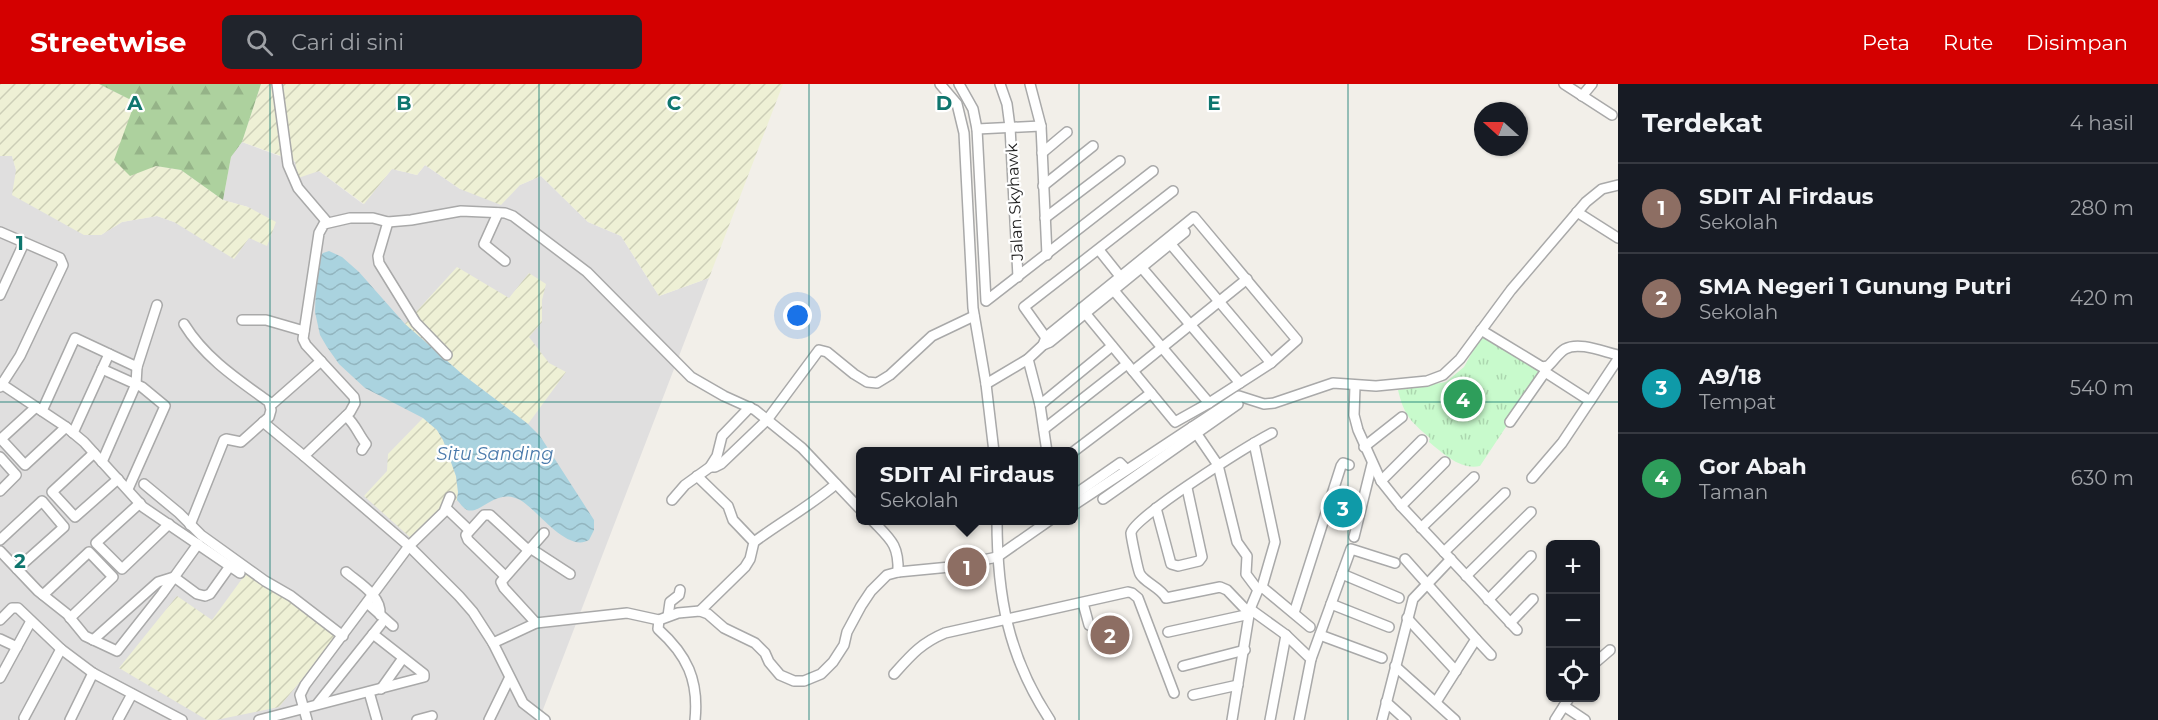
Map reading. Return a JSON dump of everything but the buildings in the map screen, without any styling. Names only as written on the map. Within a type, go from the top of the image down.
[{"type":"street","points":[[277,84],[288,165],[298,188],[327,222]]},
{"type":"street","points":[[940,84],[957,104],[964,133],[974,312],[993,447]]},
{"type":"street","points":[[958,84],[973,109],[977,129],[986,301]]},
{"type":"street","name":"Jalan Skyhawk","points":[[1000,84],[1007,104],[1010,128],[1018,277]]},
{"type":"street","points":[[1030,84],[1041,126],[1047,255]]},
{"type":"street","points":[[1564,84],[1612,115]]},
{"type":"street","points":[[1582,96],[1592,84]]},
{"type":"street","points":[[977,129],[1041,126]]},
{"type":"street","points":[[1042,153],[1067,132]]},
{"type":"street","points":[[1043,186],[1093,146]]},
{"type":"street","points":[[1045,218],[1120,161]]},
{"type":"street","points":[[710,467],[721,464],[767,420],[819,351],[827,352],[867,382],[878,383],[890,375],[932,336],[974,312],[1153,171]]},
{"type":"street","points":[[1101,486],[1106,498],[1239,396],[1264,404],[1274,403],[1330,384],[1385,386],[1436,378],[1455,365],[1511,290],[1576,212],[1597,192],[1618,185]]},
{"type":"street","points":[[1046,342],[1024,307],[1173,191]]},
{"type":"street","points":[[304,456],[354,406],[354,397],[303,339],[322,226],[327,222],[350,218],[373,218],[388,222],[461,211],[498,213],[513,216],[587,272],[691,377],[724,396],[750,407],[767,420],[802,448],[856,504]]},
{"type":"street","points":[[1576,212],[1618,238]]},
{"type":"street","points":[[498,213],[484,244],[505,261]]},
{"type":"street","points":[[986,384],[1028,359],[1046,342],[1083,311],[1122,279],[1198,221],[1297,339],[1271,363],[1175,422],[1083,311]]},
{"type":"street","points":[[388,222],[378,256],[379,263],[416,323],[447,355]]},
{"type":"street","points":[[0,232],[60,258],[63,265],[20,356],[1,385],[69,430],[94,453],[140,503],[240,573]]},
{"type":"street","points":[[1122,279],[1142,267],[1168,242]]},
{"type":"street","points":[[1168,242],[1271,363]]},
{"type":"street","points":[[0,294],[24,243]]},
{"type":"street","points":[[1099,250],[1122,279]]},
{"type":"street","points":[[1142,267],[1240,383]]},
{"type":"street","points":[[1044,429],[1130,367],[1162,348],[1247,279]]},
{"type":"street","points":[[1111,288],[1209,403]]},
{"type":"street","points":[[102,462],[136,384],[137,367],[157,305]]},
{"type":"street","points":[[242,320],[266,320],[304,331]]},
{"type":"street","points":[[184,324],[202,349],[219,365],[271,405]]},
{"type":"street","points":[[1481,330],[1545,369],[1590,401]]},
{"type":"street","points":[[109,354],[69,430],[25,465],[1,439],[39,409],[75,338],[137,367]]},
{"type":"street","points":[[1040,405],[1113,346]]},
{"type":"street","points":[[1510,422],[1545,369],[1566,349],[1571,346],[1580,346],[1618,357],[1562,443],[1532,477]]},
{"type":"street","points":[[1028,359],[1040,405],[1046,447]]},
{"type":"street","points":[[190,525],[224,440],[241,442],[271,413],[271,405],[321,361]]},
{"type":"street","points":[[102,369],[136,384],[165,406],[128,489]]},
{"type":"street","points":[[1355,386],[1354,415],[1364,447],[1380,481],[1513,626],[1533,599]]},
{"type":"street","points":[[1078,448],[1151,393]]},
{"type":"street","points":[[1078,502],[1126,469],[1238,404]]},
{"type":"street","points":[[672,500],[685,485],[710,467],[717,456],[722,436],[750,407]]},
{"type":"street","points":[[346,416],[354,424],[358,436],[366,444],[362,450]]},
{"type":"street","points":[[1364,447],[1402,417]]},
{"type":"street","points":[[263,422],[410,546],[467,605],[493,643],[523,703],[545,720]]},
{"type":"street","points":[[1194,431],[1218,465],[1234,534],[1247,556],[1246,574],[1260,588],[1310,627]]},
{"type":"street","points":[[1272,432],[1218,465],[1156,508],[1134,526],[1131,540],[1140,574],[1164,593],[1162,599],[1220,587],[1286,635],[1308,655]]},
{"type":"street","points":[[1380,481],[1422,440]]},
{"type":"street","points":[[1232,720],[1250,611],[1275,542],[1254,443]]},
{"type":"street","points":[[94,453],[52,492],[75,517],[118,478]]},
{"type":"street","points":[[0,457],[16,475],[0,491]]},
{"type":"street","points":[[1401,506],[1445,462]]},
{"type":"street","points":[[1078,492],[1120,463],[1126,469]]},
{"type":"street","points":[[1294,613],[1341,466],[1343,463],[1349,465]]},
{"type":"street","points":[[1354,537],[1372,464]]},
{"type":"street","points":[[697,476],[728,506],[736,523],[754,542]]},
{"type":"street","points":[[1421,528],[1474,477]]},
{"type":"street","points":[[144,484],[224,552],[291,596],[343,636]]},
{"type":"street","points":[[700,611],[745,567],[750,559],[754,542],[786,518],[804,509],[836,484]]},
{"type":"street","points":[[1156,508],[1172,564],[1178,566],[1200,561],[1202,557],[1200,540],[1187,488]]},
{"type":"street","points":[[1384,719],[1386,702],[1413,599],[1505,493]]},
{"type":"street","points":[[306,720],[300,695],[302,690],[410,546],[447,509],[450,497]]},
{"type":"street","points":[[0,540],[42,501],[64,527],[17,569]]},
{"type":"street","points":[[140,503],[96,543],[122,568],[169,524]]},
{"type":"street","points":[[447,509],[469,530]]},
{"type":"street","points":[[1466,576],[1531,512]]},
{"type":"street","points":[[505,576],[468,540],[466,535],[484,515],[490,515],[529,549],[570,574]]},
{"type":"street","points":[[877,525],[891,539],[899,555],[898,572]]},
{"type":"street","points":[[997,525],[997,557],[1005,620],[1018,660],[1050,720]]},
{"type":"street","points":[[493,643],[536,623],[627,613],[664,618],[688,611],[700,611],[708,614],[724,628],[755,643],[780,675],[794,681],[804,681],[828,669],[844,645],[847,632],[871,591],[887,575],[950,567],[997,557],[1043,525]]},
{"type":"street","points":[[536,623],[501,585],[505,576],[544,533]]},
{"type":"street","points":[[0,551],[43,595],[70,618],[85,636],[117,651],[198,544]]},
{"type":"street","points":[[1299,720],[1308,655],[1320,635],[1353,548],[1395,563]]},
{"type":"street","points":[[43,595],[89,552],[113,577],[70,618]]},
{"type":"street","points":[[1488,600],[1531,556]]},
{"type":"street","points":[[1405,559],[1491,655]]},
{"type":"street","points":[[174,576],[197,594],[205,597],[210,594],[230,566]]},
{"type":"street","points":[[318,703],[373,634],[381,620],[381,605],[370,599],[345,572]]},
{"type":"street","points":[[1342,574],[1399,598]]},
{"type":"street","points":[[93,640],[158,582],[174,576]]},
{"type":"street","points":[[680,590],[679,596],[670,602],[658,629],[674,645],[691,670],[695,693],[695,720]]},
{"type":"street","points":[[894,674],[915,650],[945,633],[1128,592],[1135,595],[1174,693]]},
{"type":"street","points":[[1083,603],[1089,625]]},
{"type":"street","points":[[1331,604],[1389,627]]},
{"type":"street","points":[[0,620],[14,607],[18,608],[61,648],[93,673],[166,716],[182,720]]},
{"type":"street","points":[[1168,632],[1250,611]]},
{"type":"street","points":[[1407,618],[1456,671]]},
{"type":"street","points":[[381,620],[393,626]]},
{"type":"street","points":[[0,678],[31,621]]},
{"type":"street","points":[[259,720],[424,677],[424,674],[373,634]]},
{"type":"street","points":[[1270,720],[1286,635]]},
{"type":"street","points":[[1320,635],[1382,658]]},
{"type":"street","points":[[0,639],[17,647]]},
{"type":"street","points":[[1436,702],[1476,639]]},
{"type":"street","points":[[24,718],[61,648]]},
{"type":"street","points":[[1183,666],[1245,650]]},
{"type":"street","points":[[1600,659],[1610,650]]},
{"type":"street","points":[[381,688],[403,658]]},
{"type":"street","points":[[1395,666],[1455,720]]},
{"type":"street","points":[[70,720],[93,673]]},
{"type":"street","points":[[489,720],[509,679]]},
{"type":"street","points":[[1193,695],[1239,685]]},
{"type":"street","points":[[369,692],[377,720]]},
{"type":"street","points":[[118,720],[132,694]]},
{"type":"street","points":[[1386,702],[1406,720]]},
{"type":"street","points":[[1555,720],[1567,702],[1585,720]]},
{"type":"street","points":[[417,720],[432,716]]},
{"type":"shaded area","points":[[242,142],[319,171],[363,204],[392,169],[417,175],[425,165],[460,189],[520,185],[541,176],[588,222],[621,236],[659,296],[709,278],[539,720],[0,720],[0,156],[12,156],[16,170],[101,235],[122,222],[157,216],[174,222],[248,207],[223,200],[231,157]]},
{"type":"green space","points":[[0,84],[99,84],[135,102],[156,166],[181,170],[223,200],[248,207],[276,222],[267,246],[249,238],[234,259],[174,222],[157,216],[122,222],[101,235],[84,235],[12,195],[16,170],[12,156],[0,156]]},
{"type":"green space","points":[[99,84],[261,84],[242,142],[231,157],[223,200],[181,170],[156,166],[130,176],[114,160],[135,102]]},
{"type":"green space","points":[[261,84],[783,84],[709,278],[659,296],[621,236],[588,222],[541,176],[520,185],[501,205],[460,189],[425,165],[417,175],[392,169],[364,204],[319,171],[298,178],[295,161],[242,142]]},
{"type":"green space","points":[[457,267],[509,298],[529,273],[546,284],[542,300],[542,322],[529,337],[549,363],[566,372],[528,424],[462,374],[405,324]]},
{"type":"green space","points":[[1482,334],[1543,371],[1480,466],[1473,467],[1453,460],[1429,442],[1430,438],[1405,412],[1398,390],[1446,382],[1464,367]]},
{"type":"green space","points":[[423,418],[437,430],[443,440],[456,476],[458,492],[457,500],[438,511],[412,539],[364,496],[387,471],[388,454]]},
{"type":"green space","points":[[247,572],[339,635],[279,707],[207,720],[119,668],[177,596],[212,620]]},
{"type":"water","name":"Situ Sanding","points":[[329,251],[342,257],[359,272],[405,324],[462,374],[528,424],[540,436],[594,520],[594,530],[589,540],[571,541],[553,529],[527,505],[511,497],[496,499],[472,510],[467,510],[457,500],[456,476],[437,430],[423,418],[365,388],[339,364],[320,335],[315,312],[316,284],[321,255]]},
{"type":"place","name":"Gor Abah","points":[[1463,399]]},
{"type":"place","name":"A9/18","points":[[1343,508]]},
{"type":"place","name":"SDIT Al Firdaus","points":[[967,567]]},
{"type":"place","name":"SMA Negeri 1 Gunung Putri","points":[[1110,635]]}]
